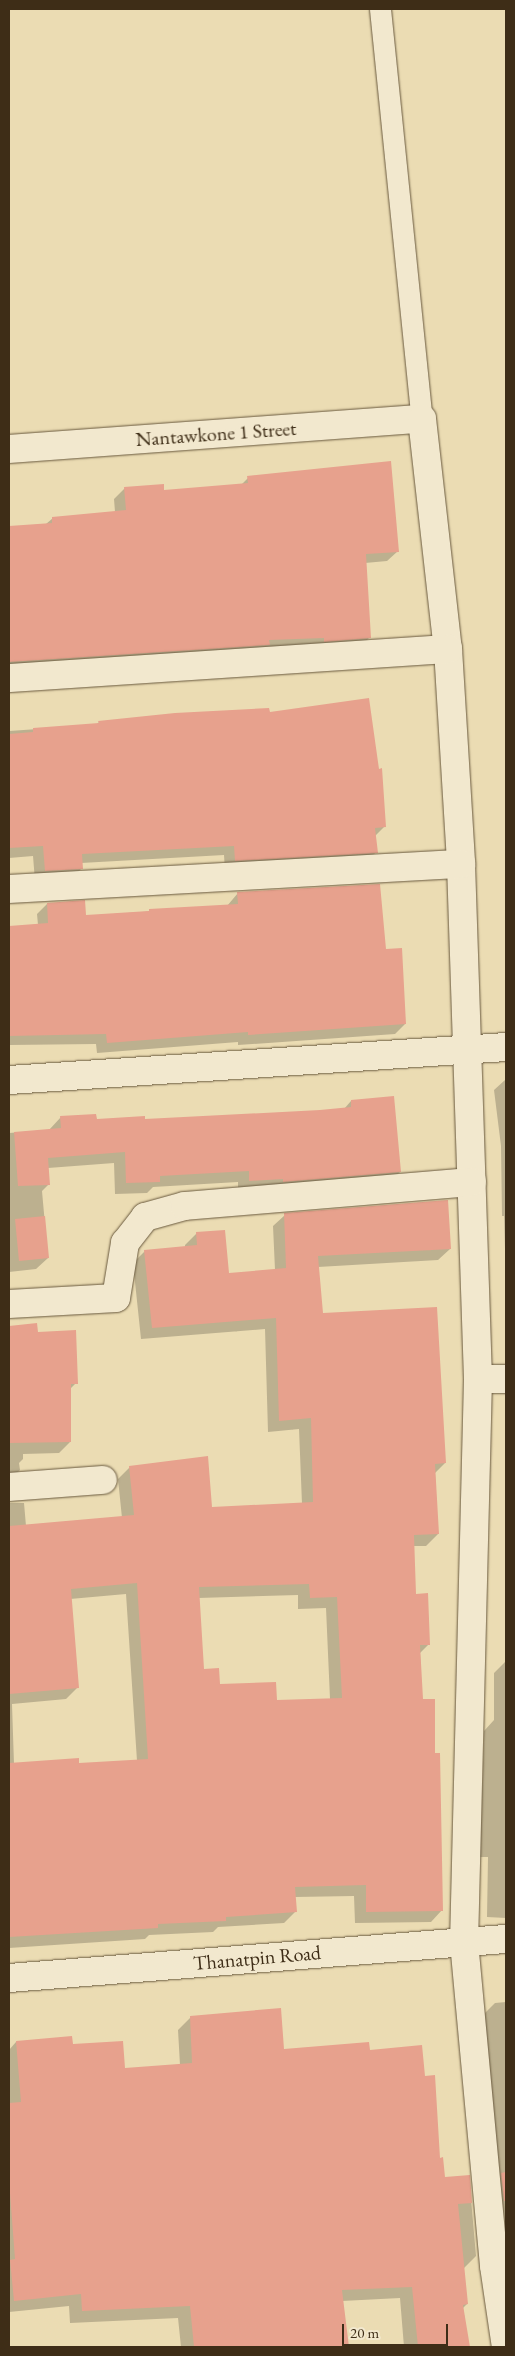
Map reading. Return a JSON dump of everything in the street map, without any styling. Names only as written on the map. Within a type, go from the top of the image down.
[{"type":"street","name":"Nantawkone 1 Street","points":[[9,449],[422,419]]},
{"type":"street","points":[[422,419],[448,649],[461,864],[478,1379],[464,1942],[494,2266],[506,2347]]},
{"type":"street","points":[[9,678],[448,649]]},
{"type":"street","points":[[9,889],[461,864]]},
{"type":"street","points":[[9,1080],[506,1048]]},
{"type":"street","points":[[9,1304],[116,1298],[125,1243],[145,1217],[185,1206],[472,1182]]},
{"type":"street","points":[[478,1379],[506,1379]]},
{"type":"street","points":[[9,1487],[103,1480]]},
{"type":"street","name":"Thanatpin Road","points":[[9,1978],[506,1939]]},
{"type":"lane","points":[[380,9],[422,419]]},
{"type":"building","points":[[391,461],[399,552],[366,554],[371,638],[324,642],[324,638],[269,640],[270,645],[9,662],[9,526],[52,523],[52,517],[126,510],[124,487],[164,484],[164,490],[248,483],[247,476]]},
{"type":"building","points":[[369,698],[379,769],[382,768],[386,827],[375,828],[378,853],[235,861],[234,846],[82,854],[83,869],[45,871],[43,846],[9,848],[9,734],[33,732],[33,728],[99,723],[98,721],[175,713],[269,708],[270,712]]},
{"type":"building","points":[[380,884],[386,949],[402,948],[406,1024],[248,1035],[248,1032],[107,1043],[106,1034],[9,1036],[9,926],[48,923],[47,903],[85,900],[86,915],[238,904],[237,892]]},
{"type":"building","points":[[394,1096],[401,1172],[283,1182],[283,1179],[249,1181],[249,1171],[160,1176],[160,1182],[126,1183],[125,1152],[48,1158],[50,1185],[18,1186],[14,1132],[61,1128],[60,1116],[96,1114],[97,1119],[145,1116],[145,1119],[320,1110],[351,1107],[351,1100]]},
{"type":"building","points":[[448,1200],[451,1249],[318,1256],[323,1313],[437,1307],[446,1463],[435,1464],[439,1534],[414,1535],[416,1594],[428,1593],[430,1645],[420,1645],[423,1699],[435,1699],[435,1753],[440,1753],[443,1911],[366,1912],[366,1885],[295,1887],[297,1912],[226,1917],[226,1921],[158,1924],[158,1928],[9,1937],[9,1763],[79,1758],[79,1763],[148,1759],[137,1583],[71,1589],[79,1688],[9,1694],[9,1526],[134,1515],[129,1466],[208,1456],[212,1507],[313,1502],[311,1418],[279,1421],[276,1318],[152,1328],[144,1250],[197,1245],[196,1232],[225,1230],[229,1273],[286,1268],[284,1213]],"holes":[[[309,1584],[310,1598],[337,1597],[342,1698],[277,1700],[276,1682],[220,1684],[219,1668],[204,1669],[199,1587]]]},
{"type":"building","points":[[45,1216],[49,1258],[19,1261],[15,1219]]},
{"type":"building","points":[[37,1323],[38,1332],[76,1330],[78,1384],[71,1384],[71,1442],[9,1443],[9,1326]]},
{"type":"building","points":[[281,2008],[284,2049],[369,2042],[370,2050],[422,2045],[425,2076],[435,2075],[440,2158],[443,2157],[445,2177],[470,2175],[472,2203],[458,2204],[468,2304],[463,2305],[470,2347],[418,2347],[412,2287],[342,2290],[349,2347],[194,2347],[190,2306],[82,2311],[81,2294],[14,2301],[10,2260],[15,2259],[9,2180],[9,2103],[21,2102],[16,2041],[72,2036],[73,2044],[123,2041],[125,2068],[192,2063],[190,2016]]},
{"type":"building","points":[[506,2172],[506,2201],[504,2201],[501,2173]]}]
